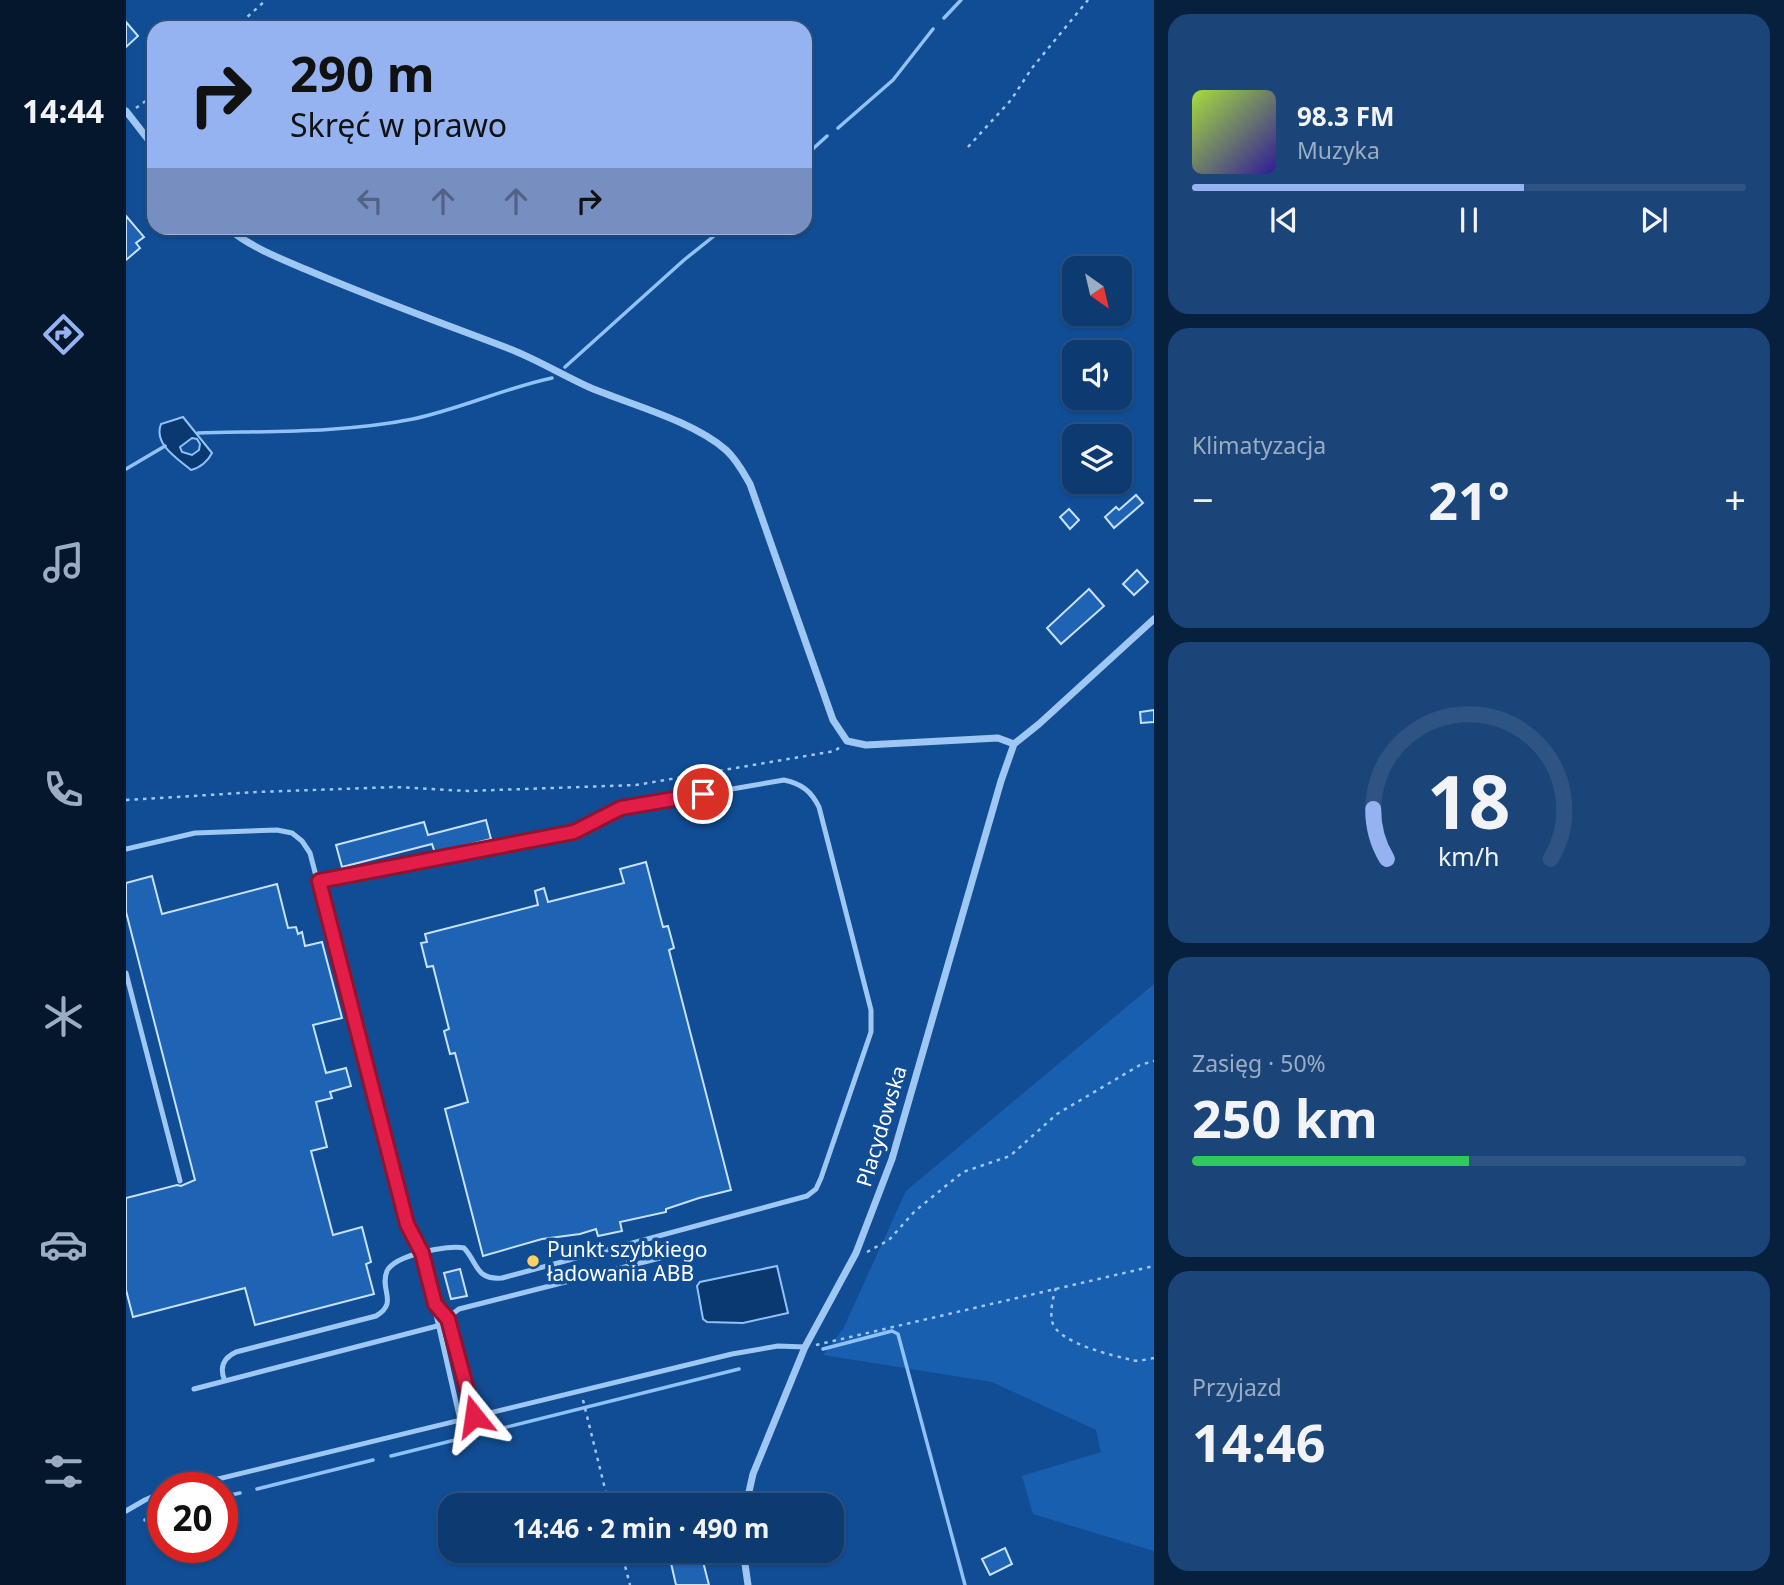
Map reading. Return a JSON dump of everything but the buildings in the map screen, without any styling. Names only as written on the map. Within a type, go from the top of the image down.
[{"type":"street","points":[[127,112],[147,138]]},
{"type":"street","points":[[239,235],[302,268],[418,316],[513,350],[589,387],[693,429],[727,451],[739,464],[750,484],[833,720],[848,741],[866,745],[998,738],[1014,744],[1040,724],[1154,619]]},
{"type":"street","name":"Placydowska","points":[[749,1493],[753,1474],[805,1346],[856,1253],[892,1159],[997,793],[1014,744]]},
{"type":"street","points":[[745,1563],[748,1585]]},
{"type":"lane","points":[[226,1381],[221,1369],[228,1355],[376,1316],[384,1311],[388,1303],[385,1283],[387,1272],[400,1259],[455,1245],[464,1248],[480,1273],[491,1279],[502,1278],[796,1201],[816,1189],[821,1178],[871,1032],[873,1021],[819,807],[814,797],[797,783],[784,780],[621,808],[574,832],[319,881]]},
{"type":"lane","points":[[126,849],[195,832],[277,830],[292,834],[310,853],[407,1224],[422,1253],[460,1420]]},
{"type":"lane","points":[[126,973],[180,1181]]},
{"type":"lane","points":[[625,1247],[630,1265]]},
{"type":"lane","points":[[194,1389],[437,1326],[459,1309],[660,1258]]},
{"type":"lane","points":[[435,1304],[448,1319],[474,1416]]},
{"type":"lane","points":[[238,1474],[732,1354],[778,1346],[805,1346]]},
{"type":"lane","points":[[126,1511],[147,1499]]},
{"type":"path","points":[[243,21],[266,0]]},
{"type":"path","points":[[968,147],[1011,100],[1032,68],[1088,0]]},
{"type":"path","points":[[127,112],[147,99]]},
{"type":"path","points":[[126,800],[383,788],[468,791],[636,785],[835,751],[848,741]]},
{"type":"path","points":[[866,1253],[889,1240],[915,1211],[964,1172],[1010,1156],[1068,1107],[1140,1065],[1154,1061]]},
{"type":"path","points":[[805,1346],[1154,1266]]},
{"type":"path","points":[[1056,1288],[1052,1322],[1056,1330],[1099,1353],[1118,1358],[1126,1357],[1134,1361],[1154,1358]]},
{"type":"path","points":[[583,1402],[607,1493]]},
{"type":"path","points":[[624,1563],[630,1585]]},
{"type":"shaded area","points":[[183,417],[212,453],[201,466],[191,470],[174,456],[160,438],[161,424]],"holes":[[[192,438],[197,439],[199,450],[192,455],[182,452],[180,447]]]},
{"type":"shaded area","points":[[1154,984],[1154,1551],[1033,1514],[1022,1476],[1101,1452],[1096,1430],[992,1382],[823,1355],[843,1329],[906,1191]]},
{"type":"shaded area","points":[[777,1266],[788,1313],[743,1323],[707,1322],[703,1319],[697,1286],[700,1282]]},
{"type":"waterway","points":[[944,18],[961,0]]},
{"type":"waterway","points":[[838,128],[893,80],[933,29]]},
{"type":"waterway","points":[[812,150],[827,136]]},
{"type":"waterway","points":[[565,367],[715,235]]},
{"type":"waterway","points":[[198,433],[306,430],[387,424],[431,415],[552,378]]},
{"type":"waterway","points":[[126,469],[165,446]]},
{"type":"waterway","points":[[823,1349],[892,1331],[898,1334],[965,1585]]},
{"type":"waterway","points":[[391,1456],[739,1369]]},
{"type":"waterway","points":[[257,1489],[373,1460]]},
{"type":"place","name":"Punkt szybkiego ładowania ABB","points":[[533,1261]]},
{"type":"route","points":[[474,1416],[448,1319],[435,1304],[422,1253],[407,1224],[319,881],[574,832],[621,808],[703,794]]}]
